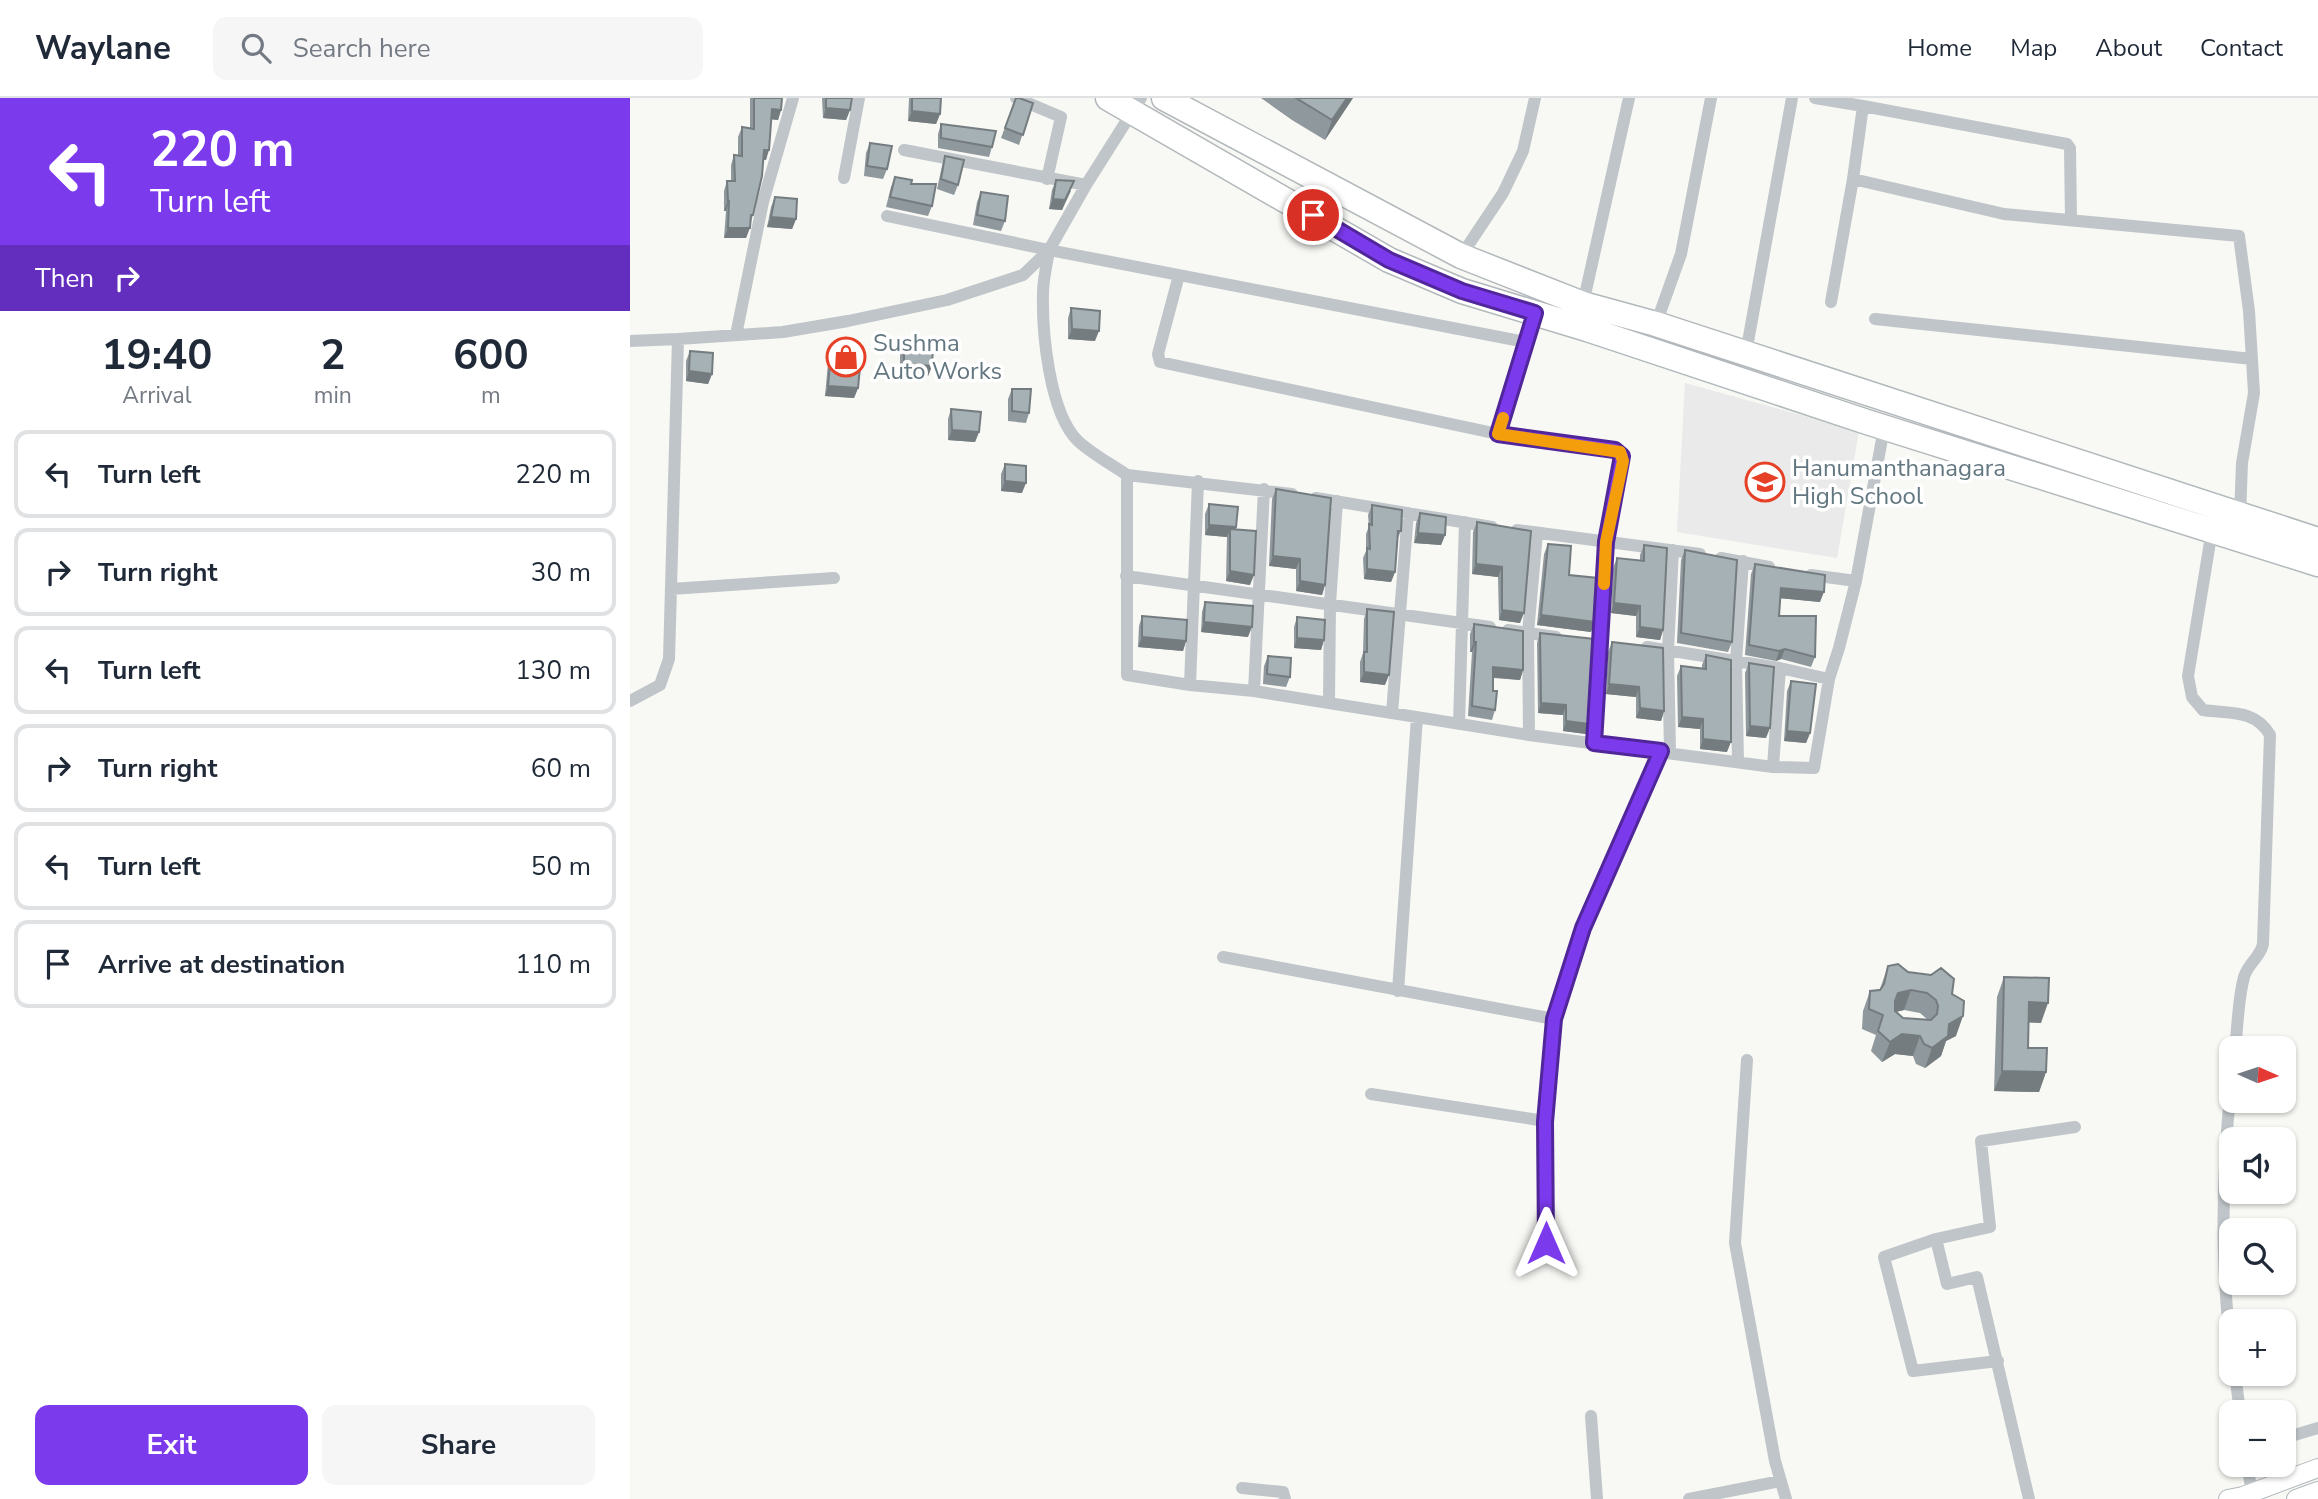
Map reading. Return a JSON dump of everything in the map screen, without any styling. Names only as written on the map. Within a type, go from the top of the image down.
[{"type":"highway","points":[[1108,98],[1136,105],[1389,260],[1462,291],[1884,428],[2318,564]]},
{"type":"highway","points":[[1164,98],[1461,256],[1583,304],[1656,324],[2318,540]]},
{"type":"main road","points":[[2228,1499],[2318,1468]]},
{"type":"main road","points":[[2296,1499],[2318,1491]]},
{"type":"street","points":[[736,335],[763,202],[793,98]]},
{"type":"street","points":[[844,178],[859,98]]},
{"type":"street","points":[[1016,98],[1061,117],[1047,179]]},
{"type":"street","points":[[1461,256],[1503,193],[1523,151],[1535,98]]},
{"type":"street","points":[[1583,304],[1629,98]]},
{"type":"street","points":[[1656,324],[1681,254],[1710,98]]},
{"type":"street","points":[[1746,353],[1792,98]]},
{"type":"street","points":[[1815,98],[2067,144],[2070,148],[2071,220]]},
{"type":"street","points":[[630,341],[783,332],[947,300],[1023,275],[1049,250],[1136,105]]},
{"type":"street","points":[[1831,302],[1863,106]]},
{"type":"street","points":[[904,150],[1086,186]]},
{"type":"street","points":[[1853,179],[2004,214],[2239,236],[2249,311],[2254,393],[2242,463],[2240,515]]},
{"type":"street","points":[[887,216],[1526,342]]},
{"type":"street","points":[[1049,250],[1042,291],[1052,387],[1060,411],[1077,439],[1127,475],[1264,489],[1465,523],[1673,550],[1744,561],[1789,572],[1856,581]]},
{"type":"street","points":[[1180,275],[1158,354],[1160,362],[1498,434],[1620,452],[1623,461],[1606,542],[1595,641],[1594,743]]},
{"type":"street","points":[[1498,434],[1535,313]]},
{"type":"street","points":[[1875,319],[2252,359]]},
{"type":"street","points":[[630,701],[660,685],[669,659],[678,339]]},
{"type":"street","points":[[1127,475],[1127,675],[1254,691],[1594,743],[1773,767],[1814,768],[1829,679],[1856,581],[1884,428]]},
{"type":"street","points":[[1190,685],[1198,481]]},
{"type":"street","points":[[1254,691],[1264,489]]},
{"type":"street","points":[[1329,702],[1330,604],[1337,501]]},
{"type":"street","points":[[1392,713],[1408,513]]},
{"type":"street","points":[[1459,724],[1465,523]]},
{"type":"street","points":[[2212,530],[2188,676],[2192,697],[2203,710],[2254,716],[2264,724],[2270,735],[2263,944],[2261,952],[2249,965],[2245,975],[2237,1036]]},
{"type":"street","points":[[1529,734],[1528,633],[1537,533]]},
{"type":"street","points":[[1546,1243],[1545,1122],[1554,1019],[1583,928],[1666,751],[1673,550]]},
{"type":"street","points":[[1738,762],[1736,661],[1744,561]]},
{"type":"street","points":[[1126,576],[1564,638]]},
{"type":"street","points":[[671,589],[834,578]]},
{"type":"street","points":[[1595,641],[1780,668],[1829,679]]},
{"type":"street","points":[[1773,767],[1780,668]]},
{"type":"street","points":[[1398,991],[1418,717]]},
{"type":"street","points":[[1223,957],[1554,1019]]},
{"type":"street","points":[[1747,1060],[1735,1243],[1775,1461],[1786,1499]]},
{"type":"street","points":[[1371,1094],[1545,1122]]},
{"type":"street","points":[[2226,1309],[2224,1150],[2228,1113]]},
{"type":"street","points":[[1998,1361],[1913,1371],[1884,1257],[1936,1239],[1990,1227],[1981,1141],[2075,1127]]},
{"type":"street","points":[[1936,1239],[1948,1284],[1977,1277],[2029,1499]]},
{"type":"street","points":[[1591,1416],[1597,1499]]},
{"type":"street","points":[[2296,1434],[2318,1428]]},
{"type":"street","points":[[2249,1477],[2252,1492]]},
{"type":"street","points":[[1689,1499],[1781,1481]]},
{"type":"street","points":[[1242,1488],[1283,1492],[1285,1499]]},
{"type":"shaded area","name":"Hanumanthanagara High School","points":[[1685,383],[1859,431],[1837,558],[1677,532]]},
{"type":"building","points":[[754,98],[782,98],[781,110],[772,109],[769,150],[764,150],[762,176],[750,228],[728,228],[727,181],[735,181],[734,155],[742,156],[742,127],[754,129]]},
{"type":"building","points":[[826,98],[852,98],[850,110],[826,108]]},
{"type":"building","points":[[912,98],[941,98],[940,114],[912,111]]},
{"type":"building","points":[[1016,98],[1033,103],[1023,135],[1005,128]]},
{"type":"building","points":[[1296,98],[1347,98],[1332,120]]},
{"type":"building","points":[[941,124],[996,131],[992,147],[941,138]]},
{"type":"building","points":[[870,143],[892,146],[887,169],[867,166]]},
{"type":"building","points":[[945,156],[964,160],[958,185],[941,179]]},
{"type":"building","points":[[895,177],[912,180],[911,184],[936,184],[932,206],[890,197]]},
{"type":"building","points":[[1056,180],[1074,181],[1065,200],[1053,199]]},
{"type":"building","points":[[981,192],[1008,196],[1005,221],[977,215]]},
{"type":"building","points":[[775,197],[797,199],[796,219],[771,217]]},
{"type":"building","points":[[1071,308],[1100,311],[1099,331],[1072,329]]},
{"type":"building","points":[[904,343],[933,346],[932,366],[904,364]]},
{"type":"building","points":[[690,351],[713,353],[712,374],[689,371]]},
{"type":"building","points":[[831,353],[861,357],[858,388],[828,386]]},
{"type":"building","points":[[1012,389],[1031,389],[1029,413],[1012,411]]},
{"type":"building","points":[[951,409],[981,412],[979,432],[952,430]]},
{"type":"building","points":[[1005,464],[1026,466],[1026,483],[1005,481]]},
{"type":"building","points":[[1276,489],[1331,498],[1325,585],[1300,581],[1300,559],[1273,556]]},
{"type":"building","points":[[1209,504],[1238,507],[1236,527],[1209,525]]},
{"type":"building","points":[[1372,505],[1402,510],[1395,572],[1367,569]]},
{"type":"building","points":[[1420,513],[1446,517],[1445,535],[1418,533]]},
{"type":"building","points":[[1477,522],[1531,531],[1524,613],[1502,610],[1502,567],[1476,564]]},
{"type":"building","points":[[1230,529],[1256,531],[1254,575],[1230,571]]},
{"type":"building","points":[[1548,544],[1571,546],[1569,575],[1598,578],[1595,622],[1541,615]]},
{"type":"building","points":[[1644,545],[1667,548],[1663,630],[1640,627],[1640,606],[1614,603],[1617,558],[1644,561]]},
{"type":"building","points":[[1685,550],[1737,560],[1732,642],[1681,633]]},
{"type":"building","points":[[1755,564],[1825,575],[1824,592],[1781,588],[1779,616],[1816,616],[1815,657],[1785,649],[1779,651],[1749,645]]},
{"type":"building","points":[[1205,602],[1253,606],[1252,627],[1204,622]]},
{"type":"building","points":[[1367,609],[1394,612],[1389,675],[1364,672]]},
{"type":"building","points":[[1142,616],[1187,620],[1186,641],[1142,637]]},
{"type":"building","points":[[1297,617],[1325,620],[1324,640],[1297,638]]},
{"type":"building","points":[[1474,624],[1523,631],[1523,670],[1493,667],[1493,691],[1497,691],[1495,710],[1472,706],[1476,642]]},
{"type":"building","points":[[1540,633],[1594,639],[1589,724],[1566,721],[1566,705],[1541,703]]},
{"type":"building","points":[[1612,642],[1663,648],[1664,711],[1640,708],[1639,687],[1609,684]]},
{"type":"building","points":[[1706,655],[1731,660],[1731,742],[1703,739],[1703,719],[1682,717],[1681,666],[1706,669]]},
{"type":"building","points":[[1268,656],[1291,658],[1290,677],[1267,674]]},
{"type":"building","points":[[1749,663],[1774,667],[1770,728],[1750,726]]},
{"type":"building","points":[[1791,681],[1816,684],[1810,733],[1787,731]]},
{"type":"building","points":[[1898,964],[1908,972],[1931,975],[1941,968],[1954,979],[1952,994],[1964,1001],[1963,1016],[1949,1024],[1948,1036],[1932,1048],[1924,1044],[1920,1036],[1902,1034],[1890,1042],[1878,1031],[1883,1015],[1869,1009],[1870,991],[1880,990],[1888,966]],"holes":[[[1911,990],[1927,993],[1936,1000],[1938,1006],[1937,1014],[1931,1020],[1903,1018],[1895,1011],[1898,993]]]},
{"type":"building","points":[[2004,977],[2049,978],[2048,1003],[2029,1002],[2028,1048],[2047,1048],[2046,1072],[2002,1071]]},
{"type":"slow traffic","points":[[1503,418],[1498,434],[1620,452],[1623,461],[1606,542],[1604,584]]},
{"type":"place","name":"Sushma Auto Works","points":[[846,357]]},
{"type":"place","name":"Hanumanthanagara High School","points":[[1765,482]]},
{"type":"route","points":[[1313,215],[1389,260],[1462,291],[1535,313],[1498,434],[1615,450],[1622,456],[1606,542],[1594,743],[1661,751],[1583,928],[1554,1019],[1545,1122],[1546,1243]]}]
